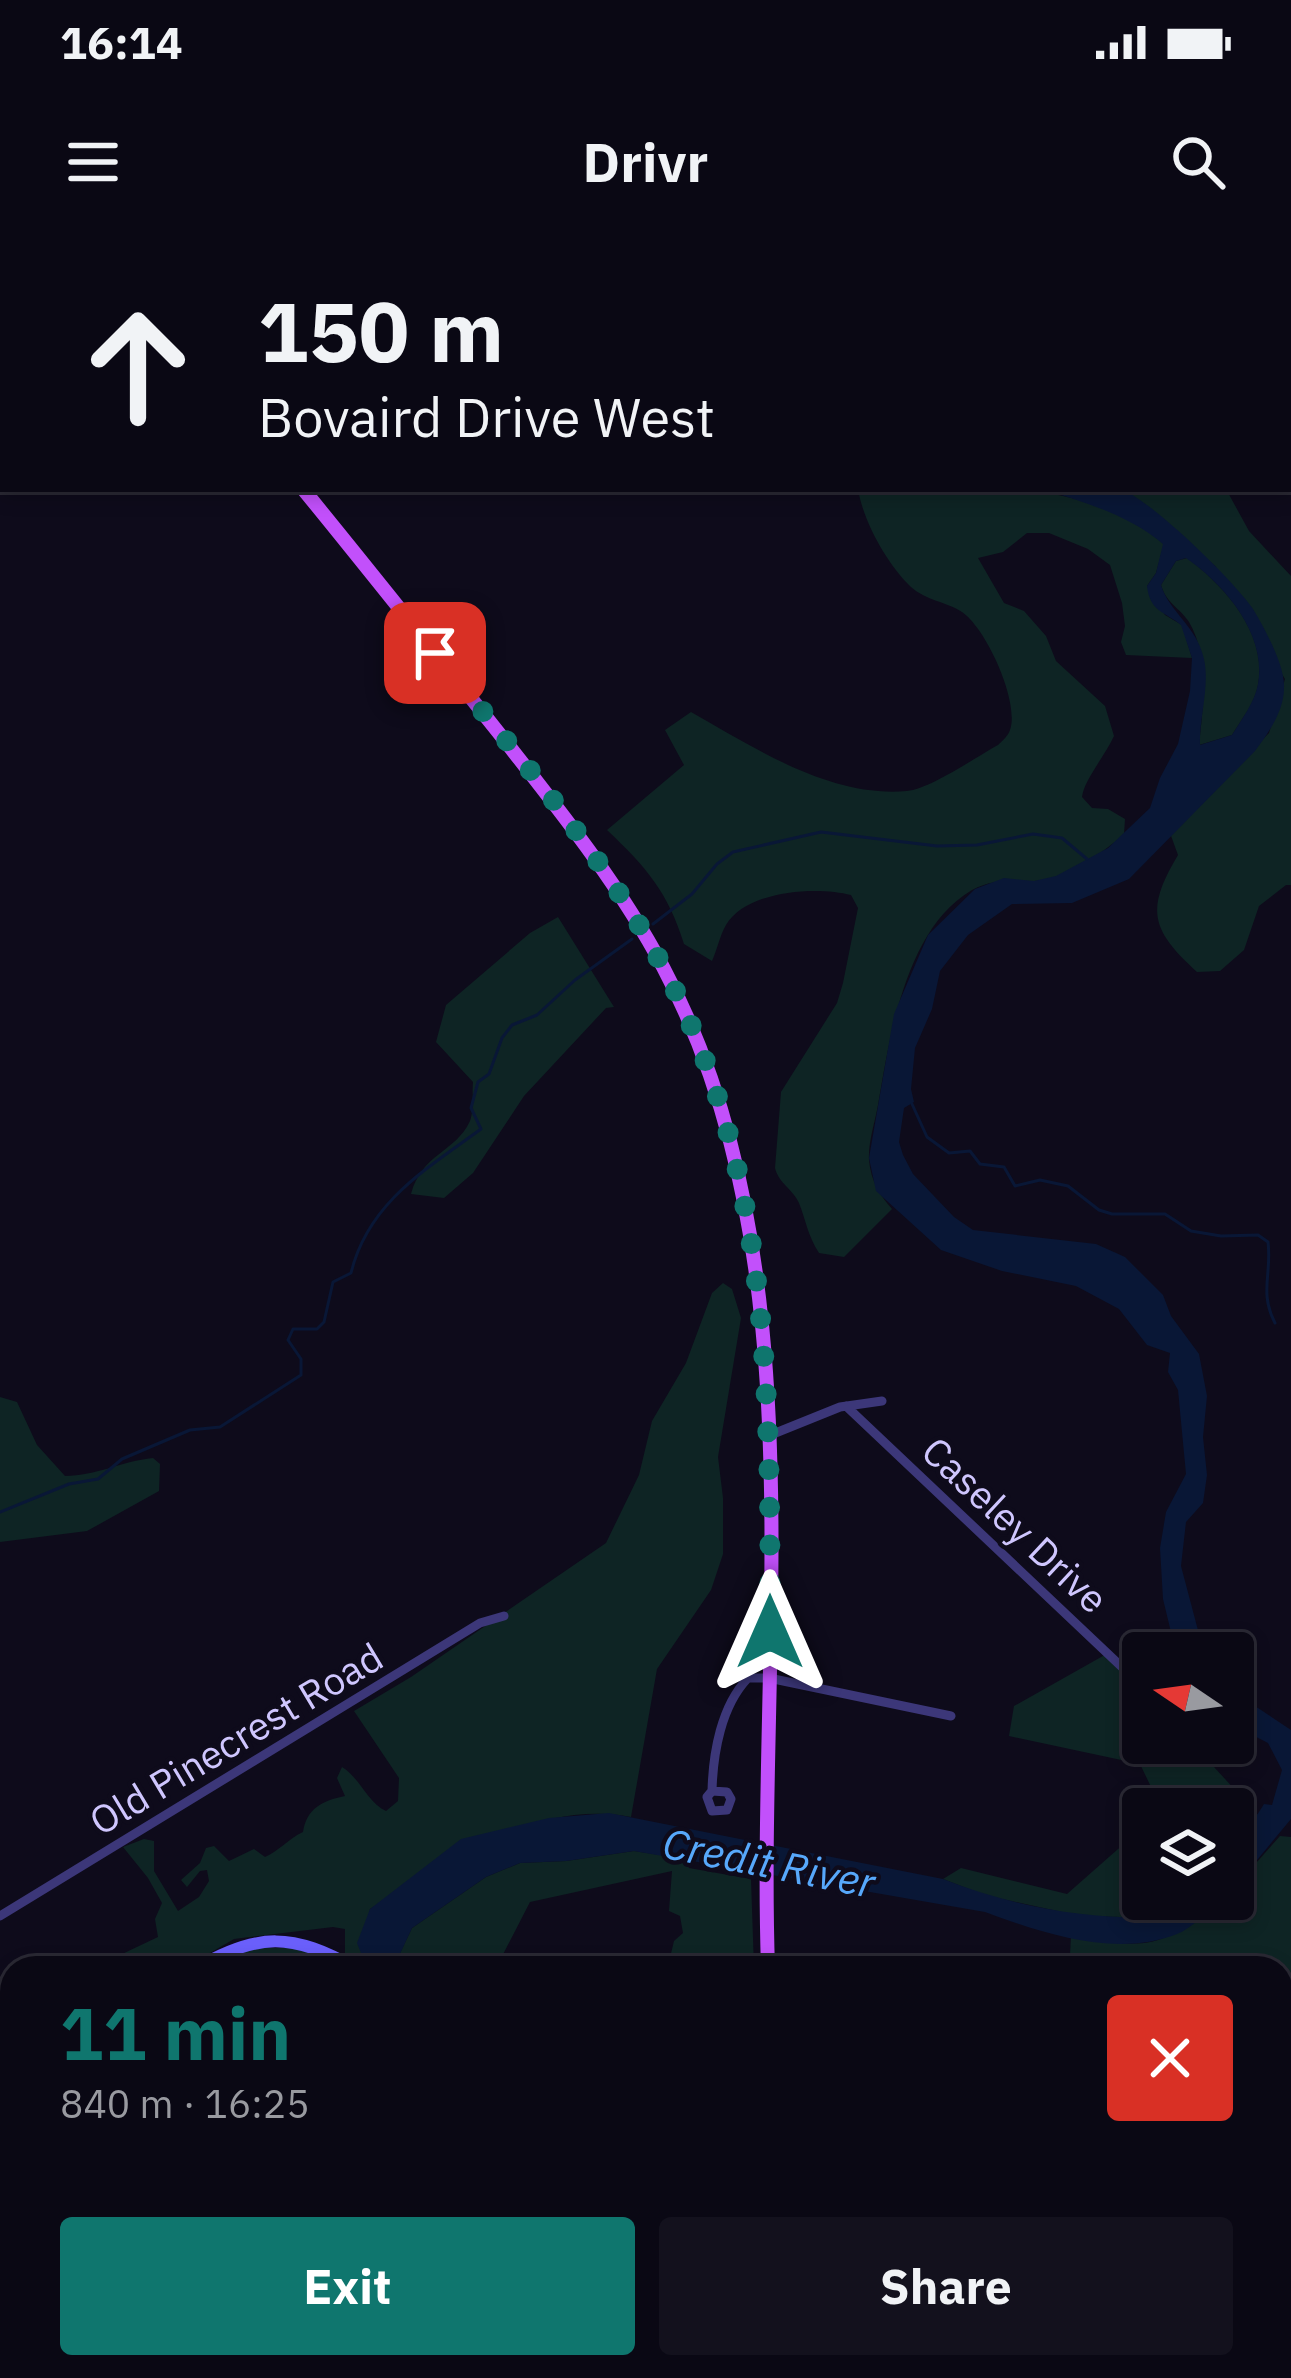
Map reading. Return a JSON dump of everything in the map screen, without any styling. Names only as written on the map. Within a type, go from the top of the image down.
[{"type":"main road","points":[[305,492],[553,800],[624,900],[661,963],[701,1049],[736,1156],[762,1322],[768,1436],[769,1956]]},
{"type":"main road","points":[[218,1956],[239,1945],[266,1940],[308,1946],[330,1956]]},
{"type":"street","points":[[768,1436],[846,1406],[882,1401]]},
{"type":"street","name":"Caseley Drive","points":[[846,1406],[1122,1667]]},
{"type":"street","name":"Old Pinecrest Road","points":[[0,1916],[480,1623],[504,1616]]},
{"type":"street","points":[[712,1791],[719,1739],[737,1689],[748,1678],[769,1678],[951,1715]]},
{"type":"green space","points":[[859,492],[1034,492],[1095,505],[1131,521],[1164,544],[1147,586],[1165,615],[1182,625],[1192,658],[1126,655],[1121,642],[1122,603],[1110,565],[1088,549],[1049,533],[1027,533],[1003,552],[978,558],[1004,603],[1024,611],[1046,636],[1056,661],[1105,706],[1114,736],[1082,797],[1092,808],[1108,809],[1125,819],[1124,834],[1058,876],[980,886],[949,908],[931,930],[895,1017],[870,1147],[874,1181],[892,1209],[844,1257],[819,1253],[799,1203],[775,1168],[781,1092],[837,1003],[843,983],[858,908],[851,895],[802,891],[750,904],[726,925],[712,961],[684,944],[654,881],[607,830],[684,765],[665,730],[691,712],[794,768],[878,791],[928,785],[1007,736],[1012,718],[1006,685],[981,633],[962,612],[911,587],[885,554]]},
{"type":"green space","points":[[1124,492],[1228,492],[1249,531],[1291,576],[1291,885],[1259,906],[1244,950],[1220,971],[1197,972],[1162,931],[1157,905],[1178,855],[1170,833],[1269,733],[1285,679],[1215,566],[1151,509]]},
{"type":"green space","points":[[1187,558],[1240,612],[1259,666],[1254,698],[1232,735],[1199,745],[1200,651],[1189,622],[1161,585],[1176,561]]},
{"type":"green space","points":[[558,917],[614,1007],[606,1008],[524,1096],[473,1173],[444,1198],[411,1194],[423,1170],[464,1132],[471,1117],[473,1082],[436,1042],[446,1005],[530,933]]},
{"type":"green space","points":[[723,1283],[732,1289],[741,1318],[718,1457],[723,1554],[711,1590],[657,1669],[631,1817],[561,1817],[494,1838],[462,1854],[370,1909],[362,1956],[345,1955],[345,1929],[333,1927],[234,1939],[205,1956],[119,1956],[158,1937],[155,1919],[162,1903],[123,1847],[144,1839],[154,1841],[154,1871],[178,1911],[199,1897],[209,1881],[207,1870],[200,1871],[187,1887],[181,1880],[200,1863],[206,1848],[214,1846],[229,1861],[254,1849],[265,1857],[303,1832],[317,1807],[345,1796],[337,1778],[342,1767],[379,1807],[386,1811],[398,1801],[399,1778],[354,1711],[606,1543],[639,1475],[652,1421],[686,1363],[712,1293]]},
{"type":"green space","points":[[0,1397],[17,1402],[37,1445],[65,1476],[153,1458],[160,1464],[159,1491],[87,1531],[0,1542]]},
{"type":"green space","points":[[1110,1652],[1122,1665],[1122,1760],[1009,1736],[1014,1706]]},
{"type":"green space","points":[[1140,1764],[1211,1764],[1233,1788],[1152,1788]]},
{"type":"green space","points":[[1280,1836],[1291,1837],[1291,1956],[1070,1955],[1071,1936],[1136,1944],[1194,1920],[1254,1920],[1254,1865]]},
{"type":"green space","points":[[1122,1846],[1122,1917],[1080,1916],[984,1895],[943,1879],[961,1868],[1067,1894]]},
{"type":"green space","points":[[634,1851],[686,1859],[689,1868],[751,1879],[754,1956],[670,1956],[674,1941],[683,1933],[680,1916],[669,1911],[672,1871],[530,1902],[502,1956],[398,1956],[412,1928],[486,1877],[520,1863]]},
{"type":"green space","points":[[254,1948],[293,1948],[314,1956],[236,1956]]},
{"type":"water","points":[[1051,492],[1126,492],[1192,544],[1257,617],[1281,667],[1282,703],[1255,751],[1129,879],[1072,903],[1012,904],[968,935],[940,971],[932,1009],[915,1048],[914,1102],[904,1108],[899,1142],[913,1174],[973,1230],[1096,1244],[1125,1257],[1163,1295],[1171,1316],[1199,1354],[1207,1396],[1203,1503],[1186,1522],[1181,1566],[1198,1632],[1171,1632],[1163,1599],[1160,1548],[1166,1512],[1186,1474],[1178,1390],[1168,1372],[1170,1353],[1147,1345],[1119,1309],[1076,1286],[1002,1271],[941,1250],[876,1191],[869,1158],[894,1014],[928,935],[975,889],[1004,878],[1034,881],[1056,876],[1108,848],[1150,808],[1178,744],[1192,658],[1181,625],[1159,610],[1149,595],[1147,586],[1156,573],[1163,544],[1121,517]],"holes":[[[1186,558],[1228,596],[1256,647],[1258,684],[1232,735],[1200,745],[1204,659],[1161,585],[1176,561]]]},
{"type":"water","points":[[1254,1706],[1291,1730],[1291,1819],[1254,1864],[1254,1820],[1264,1804],[1272,1805],[1282,1770],[1268,1743],[1254,1736]]},
{"type":"water","name":"Credit River","points":[[609,1813],[943,1879],[1024,1904],[1078,1914],[1122,1916],[1122,1920],[1198,1920],[1154,1941],[1080,1940],[985,1912],[634,1851],[520,1863],[486,1877],[412,1928],[399,1956],[360,1956],[357,1943],[370,1909],[461,1839],[549,1818]]},
{"type":"waterway","points":[[653,924],[692,894],[733,852],[821,832],[937,846],[977,845],[1033,834],[1062,838],[1087,859]]},
{"type":"waterway","points":[[0,1512],[69,1484],[98,1479],[122,1459],[190,1430],[220,1427],[301,1375],[301,1359],[288,1340],[293,1329],[317,1329],[324,1322],[333,1282],[351,1273],[359,1248],[385,1207],[481,1129],[471,1108],[478,1082],[489,1074],[502,1038],[512,1025],[537,1015],[632,939]]},
{"type":"waterway","points":[[912,1104],[927,1137],[949,1153],[970,1151],[980,1164],[1004,1167],[1015,1186],[1040,1180],[1068,1186],[1099,1210],[1112,1214],[1165,1214],[1191,1231],[1258,1235],[1268,1242],[1267,1292],[1275,1323]]},
{"type":"route","points":[[435,653],[553,800],[624,900],[679,1000],[719,1100],[746,1204],[762,1322],[770,1632]]}]
